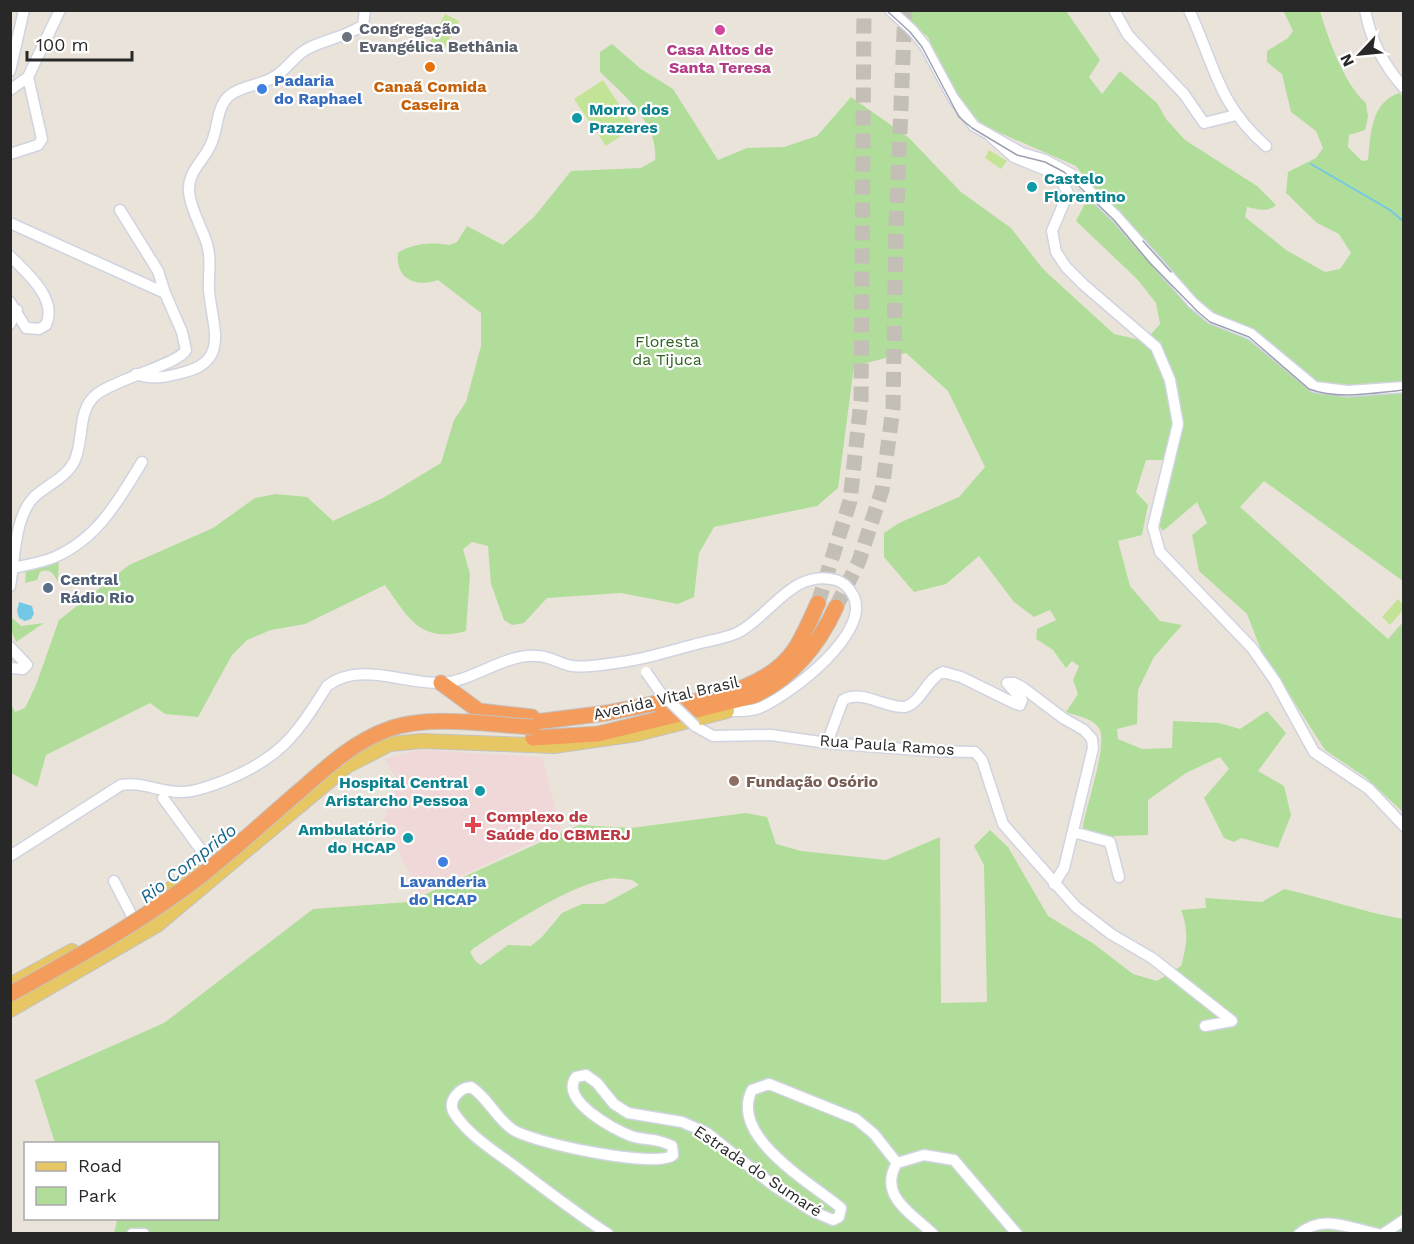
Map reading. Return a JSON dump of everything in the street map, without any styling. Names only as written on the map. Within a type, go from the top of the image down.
[{"type":"highway","name":"Avenida Vital Brasil","points":[[533,733],[618,719],[733,691],[755,681],[777,667],[795,650],[818,603]]},
{"type":"highway","name":"Avenida Vital Brasil","points":[[533,733],[598,734],[744,700],[781,680],[812,650],[836,607]]},
{"type":"highway","points":[[727,711],[757,702],[779,689],[795,674],[812,650]]},
{"type":"highway","points":[[514,724],[607,713],[755,681]]},
{"type":"highway","points":[[441,683],[468,705],[489,715],[518,718],[607,713]]},
{"type":"highway","points":[[10,994],[106,940],[188,886],[331,763],[369,737],[390,728],[421,723],[533,733]]},
{"type":"highway","points":[[10,1003],[126,939],[173,909],[338,769],[387,739],[431,732],[533,733]]},
{"type":"main road","points":[[10,1010],[158,925],[347,766],[390,744],[422,741],[554,746],[597,742],[727,711]]},
{"type":"main road","points":[[10,985],[132,916],[209,861],[341,748],[385,723],[424,716],[514,724],[514,744]]},
{"type":"main road","points":[[209,861],[220,874]]},
{"type":"street","points":[[10,71],[24,10]]},
{"type":"street","points":[[10,90],[28,77],[60,10]]},
{"type":"street","points":[[136,374],[152,379],[172,376],[199,369],[207,364],[211,357],[215,324],[208,287],[211,265],[207,244],[189,192],[190,179],[211,146],[217,121],[228,98],[245,88],[276,77],[308,48],[354,32],[363,26],[365,10]]},
{"type":"street","points":[[890,10],[913,31],[925,46],[963,113],[976,127],[1022,153],[1066,170],[1116,216],[1196,307],[1211,318],[1251,334],[1308,383],[1332,391],[1404,387]]},
{"type":"street","points":[[1114,10],[1128,35],[1184,94],[1204,123],[1236,116]]},
{"type":"street","points":[[1189,10],[1211,67],[1236,116],[1266,146]]},
{"type":"street","points":[[1365,10],[1374,45],[1383,63],[1404,88]]},
{"type":"street","points":[[10,154],[38,145],[42,139],[28,77]]},
{"type":"street","points":[[987,133],[1014,157],[1062,179],[1068,194],[1052,231],[1056,252],[1066,267],[1084,285],[1148,339],[1164,363],[1178,424],[1153,527],[1160,552],[1252,648],[1275,681],[1304,739],[1314,752],[1369,789],[1404,826]]},
{"type":"street","points":[[10,586],[22,519],[27,507],[73,463],[81,443],[83,414],[88,404],[103,390],[136,374],[177,360],[186,350],[182,332],[158,271],[120,210]]},
{"type":"street","points":[[10,223],[165,293]]},
{"type":"street","points":[[10,256],[40,289],[49,319],[46,325],[39,328],[26,328],[14,306]]},
{"type":"street","points":[[10,324],[14,306]]},
{"type":"street","points":[[12,569],[57,556],[80,543],[110,514],[142,462]]},
{"type":"street","points":[[10,856],[121,785],[129,783],[161,790],[192,791],[213,785],[265,762],[283,746],[327,686],[337,678],[351,674],[441,683],[527,656],[537,656],[575,666],[640,660],[735,634],[801,583],[820,578],[840,581],[848,587],[857,608],[854,621],[818,668],[798,687],[774,702],[749,711],[727,711]]},
{"type":"street","points":[[10,647],[27,665],[23,669],[10,668]]},
{"type":"street","name":"Rua Paula Ramos","points":[[640,660],[660,692],[695,726],[708,735],[771,735],[827,743],[975,752],[982,760],[1003,824],[1054,884],[1076,907],[1111,934],[1152,958],[1232,1021],[1205,1026]]},
{"type":"street","points":[[827,743],[843,700],[848,697],[860,696],[905,707],[913,703],[931,679],[943,672],[961,676],[1020,705],[1022,699],[1007,686],[1010,682],[1014,683],[1084,730],[1092,739],[1092,756],[1064,868],[1054,884]]},
{"type":"street","points":[[163,798],[209,861]]},
{"type":"street","points":[[1073,832],[1110,842],[1119,877]]},
{"type":"street","points":[[114,881],[132,916]]},
{"type":"street","name":"Estrada do Sumaré","points":[[608,1233],[483,1142],[463,1124],[453,1110],[453,1099],[459,1092],[471,1086],[513,1130],[527,1136],[577,1148],[647,1159],[669,1158],[673,1155],[672,1146],[651,1137],[633,1136],[606,1124],[581,1104],[572,1092],[571,1083],[576,1077],[585,1075],[597,1083],[614,1104],[628,1113],[682,1122],[707,1133],[774,1186],[813,1211],[833,1220],[839,1217],[841,1209],[788,1168],[757,1133],[746,1107],[752,1090],[769,1084],[856,1119],[874,1134],[897,1163]]},
{"type":"street","points":[[933,1233],[900,1205],[894,1196],[890,1180],[897,1163],[924,1155],[954,1160],[1017,1233]]},
{"type":"street","points":[[1299,1233],[1308,1226],[1333,1222],[1380,1233],[1404,1220]]},
{"type":"street","points":[[132,1233],[144,1233]]},
{"type":"shaded area","name":"Complexo de Saúde do CBMERJ","points":[[419,750],[542,757],[561,830],[420,894],[383,821],[398,781],[384,759]]},
{"type":"green space","name":"Floresta da Tijuca","points":[[895,11],[1066,11],[1100,60],[1089,77],[1102,94],[1120,71],[1157,103],[1166,119],[1185,140],[1257,186],[1276,205],[1266,210],[1247,207],[1245,217],[1286,250],[1325,272],[1340,269],[1351,253],[1339,234],[1317,223],[1286,193],[1288,172],[1316,158],[1323,148],[1316,131],[1291,112],[1282,74],[1267,62],[1267,51],[1288,38],[1293,31],[1284,12],[1277,11],[1320,11],[1332,47],[1344,73],[1366,103],[1368,117],[1365,130],[1349,135],[1348,147],[1362,161],[1368,160],[1371,130],[1382,104],[1399,93],[1403,96],[1403,581],[1264,481],[1240,507],[1388,639],[1403,622],[1403,812],[1365,777],[1325,750],[1261,650],[1247,614],[1199,571],[1192,535],[1207,523],[1197,502],[1163,531],[1154,519],[1166,460],[1146,460],[1136,492],[1148,505],[1142,535],[1118,541],[1130,586],[1160,621],[1182,625],[1154,657],[1138,690],[1137,724],[1117,729],[1118,739],[1142,749],[1172,748],[1173,721],[1219,723],[1240,729],[1267,711],[1286,733],[1258,771],[1284,786],[1291,815],[1278,848],[1241,838],[1234,842],[1224,838],[1204,798],[1229,769],[1220,757],[1186,773],[1148,800],[1148,835],[1114,836],[1111,841],[1082,833],[1099,762],[1101,736],[1099,728],[1092,722],[1066,712],[1078,694],[1073,680],[1079,666],[1072,661],[1066,668],[1053,650],[1036,639],[1037,629],[1056,620],[1050,610],[1034,617],[1014,602],[979,556],[946,584],[914,592],[884,557],[884,533],[899,523],[959,497],[985,467],[948,391],[906,353],[854,366],[838,488],[817,506],[714,527],[699,553],[694,597],[678,604],[621,593],[547,598],[524,623],[512,625],[504,620],[491,584],[488,546],[472,542],[463,549],[470,574],[466,631],[437,634],[426,631],[409,617],[385,585],[305,624],[271,630],[247,640],[232,655],[198,717],[165,714],[150,703],[46,755],[37,787],[11,773],[10,702],[15,712],[25,708],[36,685],[59,620],[129,565],[213,528],[255,498],[276,494],[307,497],[333,521],[383,498],[441,463],[454,420],[466,402],[481,346],[481,313],[438,280],[422,283],[409,279],[400,269],[398,253],[416,245],[449,245],[457,242],[467,226],[503,245],[534,217],[571,171],[641,168],[655,160],[655,147],[646,122],[629,100],[600,72],[600,52],[612,44],[641,69],[673,89],[718,160],[747,148],[784,147],[817,136],[851,97],[908,137],[961,192],[1011,228],[1043,269],[1114,334],[1145,341],[1160,324],[1156,303],[1137,279],[1076,221],[1093,188],[1076,166],[982,125],[952,91],[928,37]]},
{"type":"green space","points":[[445,14],[459,21],[444,49],[430,42]]},
{"type":"green space","points":[[603,80],[634,127],[606,146],[574,99]]},
{"type":"green space","points":[[989,150],[1007,161],[1001,169],[985,158]]},
{"type":"green space","points":[[59,559],[58,582],[52,572],[47,570],[40,572],[37,580],[25,583],[26,570]]},
{"type":"green space","points":[[1398,599],[1403,604],[1403,610],[1390,625],[1382,617]]},
{"type":"green space","points":[[10,616],[21,626],[44,623],[16,642],[11,630]]},
{"type":"green space","points":[[746,813],[767,817],[776,844],[801,851],[886,860],[940,837],[941,1003],[987,1002],[984,865],[974,846],[990,830],[1008,847],[1048,916],[1094,944],[1133,974],[1157,981],[1181,966],[1186,938],[1181,910],[1206,908],[1205,898],[1262,902],[1284,889],[1403,919],[1403,1233],[114,1233],[116,1220],[219,1220],[219,1142],[55,1142],[35,1080],[164,1023],[313,909],[408,902],[579,825],[631,828]],"holes":[[[614,878],[632,880],[639,885],[604,904],[582,904],[562,913],[542,937],[531,946],[508,945],[481,965],[476,962],[470,952],[523,917],[580,887]]]},
{"type":"water","points":[[19,602],[32,606],[34,614],[31,619],[25,621],[19,618],[17,611]]},
{"type":"waterway","points":[[1311,164],[1390,210],[1404,222]]},
{"type":"tunnel","points":[[818,603],[850,501],[861,401],[864,10]]},
{"type":"tunnel","points":[[836,607],[859,561],[882,490],[893,408],[896,228],[905,10]]},
{"type":"tram line","points":[[886,10],[910,32],[922,47],[959,117],[972,128],[1017,155],[1045,162],[1064,172],[1114,220],[1149,262],[1210,322],[1249,337],[1309,389],[1344,395],[1404,390]]},
{"type":"tram line","points":[[1143,241],[1171,272]]},
{"type":"place","name":"Casa Altos de Santa Teresa","points":[[720,30]]},
{"type":"place","name":"Congregação Evangélica Bethânia","points":[[347,37]]},
{"type":"place","name":"Canaã Comida Caseira","points":[[430,67]]},
{"type":"place","name":"Padaria do Raphael","points":[[262,89]]},
{"type":"place","name":"Morro dos Prazeres","points":[[577,118]]},
{"type":"place","name":"Castelo Florentino","points":[[1032,187]]},
{"type":"place","name":"Central Rádio Rio","points":[[48,588]]},
{"type":"place","name":"Fundação Osório","points":[[734,781]]},
{"type":"place","name":"Hospital Central Aristarcho Pessoa","points":[[480,791]]},
{"type":"place","name":"Complexo de Saúde do CBMERJ","points":[[473,825]]},
{"type":"place","name":"Ambulatório do HCAP","points":[[408,838]]},
{"type":"place","name":"Lavanderia do HCAP","points":[[443,862]]},
{"type":"water label","name":"Rio Comprido","points":[[188,863]]}]
